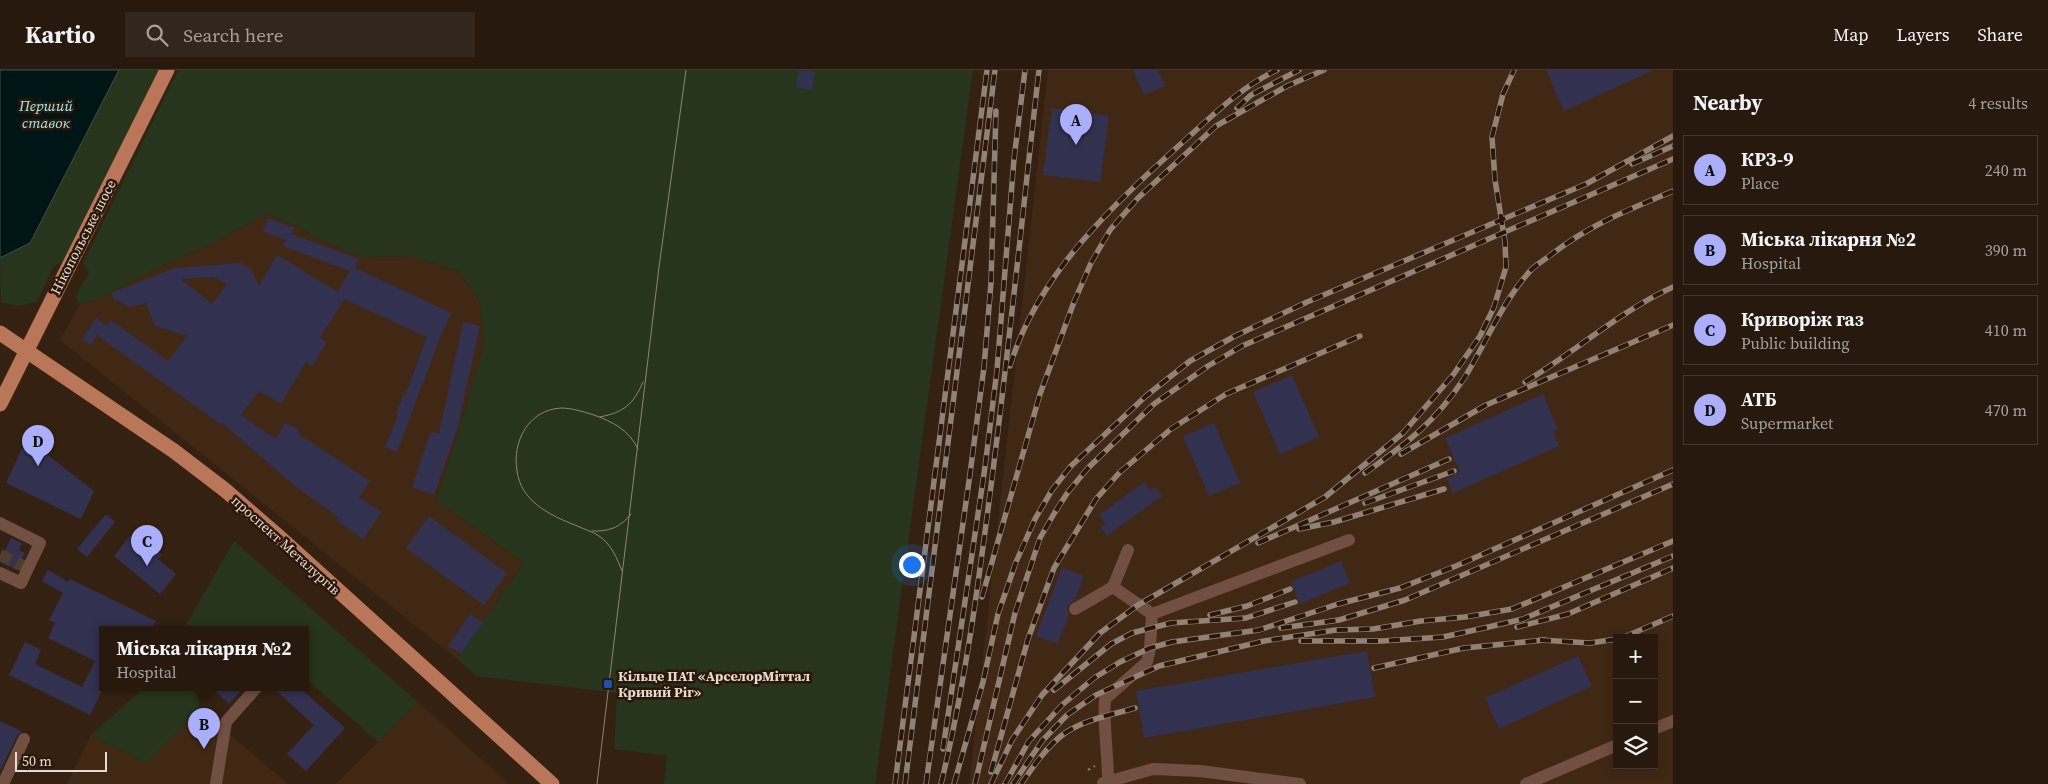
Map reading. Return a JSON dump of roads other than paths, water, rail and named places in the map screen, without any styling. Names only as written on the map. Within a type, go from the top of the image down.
[{"type":"main road","name":"Нікопольське шосе","points":[[0,404],[167,70]]},
{"type":"main road","name":"проспект Металургів","points":[[0,333],[174,451],[225,490],[552,784]]},
{"type":"lane","points":[[0,523],[40,543],[21,583],[0,573]]},
{"type":"lane","points":[[1152,614],[1348,540]]},
{"type":"lane","points":[[1075,609],[1113,588],[1128,550]]},
{"type":"lane","points":[[1113,588],[1152,614]]},
{"type":"lane","points":[[1152,614],[1150,648],[1147,662],[1106,699],[1104,717],[1108,758],[1105,782],[1153,769],[1200,771],[1266,782],[1300,784]]},
{"type":"lane","points":[[216,784],[226,722],[253,691]]},
{"type":"lane","points":[[1658,727],[1673,721]]},
{"type":"lane","points":[[3,784],[24,739]]},
{"type":"lane","points":[[1526,784],[1613,747]]},
{"type":"water","name":"Перший ставок","points":[[0,70],[119,70],[30,243],[0,258]]},
{"type":"tunnel","points":[[0,555],[28,568]]},
{"type":"tram line","points":[[597,784],[659,267],[686,70]]},
{"type":"tram line","points":[[600,417],[615,413],[627,406],[643,382]]},
{"type":"tram line","points":[[622,571],[613,552],[603,539],[556,517],[530,499],[524,491],[517,471],[517,449],[520,439],[531,421],[549,410],[561,408],[574,409],[614,424],[630,437],[638,449]]},
{"type":"tram line","points":[[592,531],[604,531],[614,528],[631,514]]},
{"type":"railway","points":[[895,784],[987,70]]},
{"type":"railway","points":[[905,784],[995,70]]},
{"type":"railway","points":[[943,749],[985,467],[997,370],[1014,159],[1025,70]]},
{"type":"railway","points":[[941,784],[964,673],[981,561],[1004,382],[1039,70]]},
{"type":"railway","points":[[1010,366],[1023,332],[1039,300],[1081,242],[1131,190],[1217,112],[1239,93],[1277,70]]},
{"type":"railway","points":[[1237,108],[1251,95],[1299,70]]},
{"type":"railway","points":[[982,597],[1040,394],[1074,302],[1091,263],[1110,230],[1138,198],[1216,126],[1287,86],[1324,70]]},
{"type":"railway","points":[[991,784],[1012,740],[1042,695],[1100,633],[1138,605],[1325,497],[1403,433],[1453,375],[1480,336],[1494,307],[1506,267],[1505,242],[1495,180],[1492,137],[1503,94],[1514,70]]},
{"type":"railway","points":[[926,784],[984,367],[991,283],[996,111]]},
{"type":"railway","points":[[954,784],[983,682],[998,614],[1016,562],[1035,519],[1052,490],[1071,466],[1146,396],[1190,361],[1235,336],[1307,302],[1586,184],[1673,136]]},
{"type":"railway","points":[[1632,164],[1673,146]]},
{"type":"railway","points":[[975,784],[1015,613],[1040,538],[1068,492],[1088,468],[1154,404],[1208,366],[1242,346],[1673,159]]},
{"type":"railway","points":[[1365,473],[1407,442],[1442,408],[1463,380],[1511,295],[1533,268],[1581,234],[1625,211],[1673,191]]},
{"type":"railway","points":[[1525,382],[1616,320],[1673,287]]},
{"type":"railway","points":[[1401,454],[1486,405],[1673,325]]},
{"type":"railway","points":[[991,772],[1028,639],[1054,568],[1096,499],[1120,472],[1171,429],[1226,394],[1360,336]]},
{"type":"railway","points":[[1258,543],[1449,459]]},
{"type":"railway","points":[[1005,784],[1029,741],[1062,705],[1094,678],[1120,662],[1150,648],[1172,642],[1259,630],[1338,604],[1400,588],[1456,566],[1673,470]]},
{"type":"railway","points":[[1365,503],[1454,471]]},
{"type":"railway","points":[[1281,628],[1339,620],[1405,600],[1673,484]]},
{"type":"railway","points":[[1299,529],[1334,522],[1444,489]]},
{"type":"railway","points":[[1013,784],[1042,741],[1067,715],[1096,695],[1159,666],[1264,641],[1336,630],[1373,629],[1512,609],[1673,541]]},
{"type":"railway","points":[[1301,641],[1382,641],[1443,637],[1484,628],[1523,619],[1673,556]]},
{"type":"railway","points":[[1517,627],[1568,614],[1673,568]]},
{"type":"railway","points":[[1210,615],[1247,606],[1290,589]]},
{"type":"railway","points":[[1054,690],[1111,644],[1132,633],[1171,623],[1246,618],[1295,602]]},
{"type":"railway","points":[[1631,634],[1673,616]]},
{"type":"railway","points":[[1540,640],[1590,643],[1613,640]]},
{"type":"railway","points":[[1374,668],[1464,648],[1545,640]]},
{"type":"railway","points":[[1021,784],[1050,747],[1069,730],[1096,719],[1135,708]]},
{"type":"place","name":"КРЗ-9","points":[[1076,145]]},
{"type":"place","name":"АТБ","points":[[38,466]]},
{"type":"place","name":"Криворіж газ","points":[[147,566]]},
{"type":"place","name":"Кільце ПАТ «АрселорМіттал Кривий Ріг»","points":[[608,684]]},
{"type":"place","name":"Міська лікарня №2","points":[[204,749]]}]
